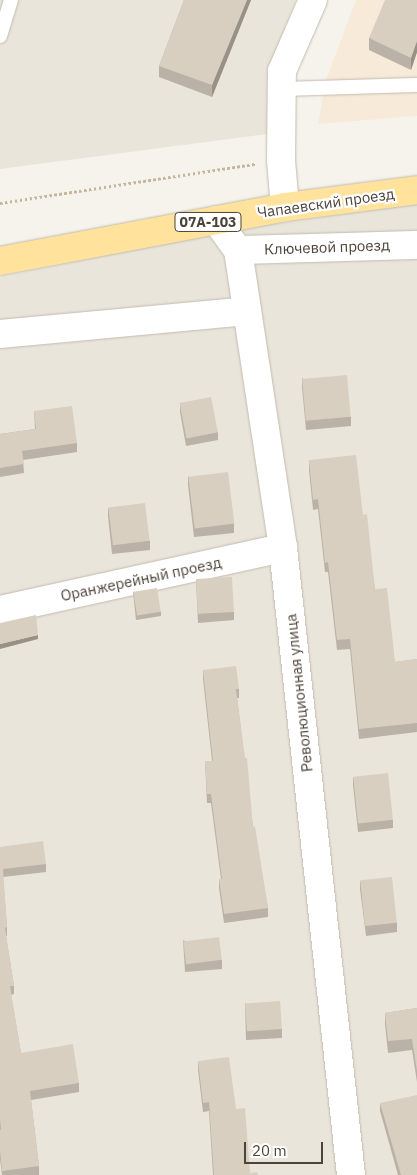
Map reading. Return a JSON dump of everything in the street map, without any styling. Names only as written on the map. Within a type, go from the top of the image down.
[{"type":"main road","name":"Чапаевский проезд","points":[[0,261],[285,207],[417,190]]},
{"type":"street","points":[[285,207],[281,160],[282,71],[313,0]]},
{"type":"street","name":"Революционная улица","points":[[216,220],[238,250],[283,548],[352,1175]]},
{"type":"street","name":"Ключевой проезд","points":[[238,250],[417,245]]},
{"type":"street","points":[[0,334],[247,311]]},
{"type":"street","name":"Оранжерейный проезд","points":[[0,610],[283,548]]},
{"type":"lane","points":[[0,36],[11,0]]},
{"type":"lane","points":[[282,89],[417,85]]},
{"type":"path","points":[[0,203],[281,160]]},
{"type":"shaded area","points":[[0,0],[296,0],[270,65],[268,134],[0,169]]},
{"type":"shaded area","points":[[356,0],[417,0],[417,116],[318,124],[326,80]]},
{"type":"shaded area","points":[[417,204],[417,1175],[0,1175],[0,277],[236,229]]},
{"type":"building","points":[[184,0],[247,0],[212,85],[159,66]]},
{"type":"building","points":[[385,0],[417,0],[417,41],[411,58],[369,38]]},
{"type":"building","points":[[347,375],[351,417],[306,421],[302,379]]},
{"type":"building","points":[[211,397],[218,432],[186,438],[180,403]]},
{"type":"building","points":[[72,406],[77,443],[22,451],[24,464],[0,468],[0,434],[36,429],[34,411]]},
{"type":"building","points":[[356,455],[363,515],[367,514],[375,589],[387,588],[395,662],[417,659],[417,723],[359,729],[350,639],[337,640],[328,562],[325,563],[318,499],[313,500],[309,460]]},
{"type":"building","points":[[228,472],[234,524],[195,528],[188,477]]},
{"type":"building","points":[[145,503],[150,541],[113,545],[108,508]]},
{"type":"building","points":[[232,577],[234,612],[198,614],[196,579]]},
{"type":"building","points":[[157,588],[161,612],[137,615],[133,592]]},
{"type":"building","points":[[36,615],[38,635],[0,644],[0,623]]},
{"type":"building","points":[[236,666],[239,689],[236,689],[245,758],[247,758],[253,827],[255,826],[268,908],[224,914],[219,879],[222,879],[211,794],[207,794],[205,761],[213,761],[203,670]]},
{"type":"building","points":[[388,773],[393,820],[358,823],[353,777]]},
{"type":"building","points":[[43,841],[46,864],[3,869],[7,927],[5,928],[14,986],[10,986],[21,1053],[73,1044],[79,1083],[30,1091],[39,1166],[2,1171],[0,1150],[0,847]]},
{"type":"building","points":[[392,877],[397,923],[365,926],[360,880]]},
{"type":"building","points":[[219,937],[222,960],[186,964],[183,941]]},
{"type":"building","points":[[280,1001],[282,1029],[247,1031],[245,1003]]},
{"type":"building","points":[[417,1008],[417,1071],[412,1039],[388,1041],[385,1013]]},
{"type":"building","points":[[229,1057],[236,1109],[245,1108],[250,1173],[257,1172],[258,1175],[214,1175],[209,1102],[203,1103],[198,1061]]},
{"type":"building","points":[[417,1095],[417,1175],[401,1175],[380,1103]]}]
